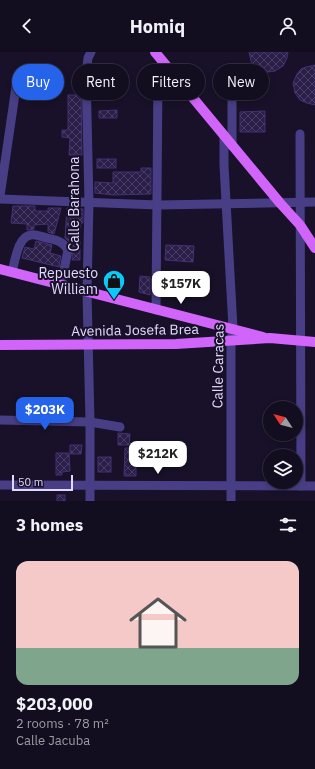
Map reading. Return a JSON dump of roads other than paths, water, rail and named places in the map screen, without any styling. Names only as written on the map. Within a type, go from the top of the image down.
[{"type":"main road","points":[[155,52],[165,64]]},
{"type":"main road","points":[[195,100],[300,225],[315,248]]},
{"type":"main road","points":[[0,269],[270,338],[315,342]]},
{"type":"main road","name":"Avenida Josefa Brea","points":[[0,345],[176,344],[270,338]]},
{"type":"street","name":"Calle Barahona","points":[[90,501],[87,292],[89,202],[86,73],[88,58],[91,52]]},
{"type":"street","points":[[14,100],[0,197],[158,205],[315,202]]},
{"type":"street","points":[[156,310],[158,100]]},
{"type":"street","points":[[232,100],[232,146]]},
{"type":"street","points":[[300,134],[301,449]]},
{"type":"street","name":"Calle Caracas","points":[[224,136],[224,165],[233,328],[231,341],[231,501]]},
{"type":"street","points":[[12,272],[21,240],[27,236],[33,234],[60,241],[68,250],[61,285]]},
{"type":"street","points":[[0,420],[90,422],[120,427]]},
{"type":"street","points":[[0,485],[263,486]]},
{"type":"street","points":[[303,486],[315,486]]},
{"type":"place","name":"Repuesto William","points":[[114,300]]}]
